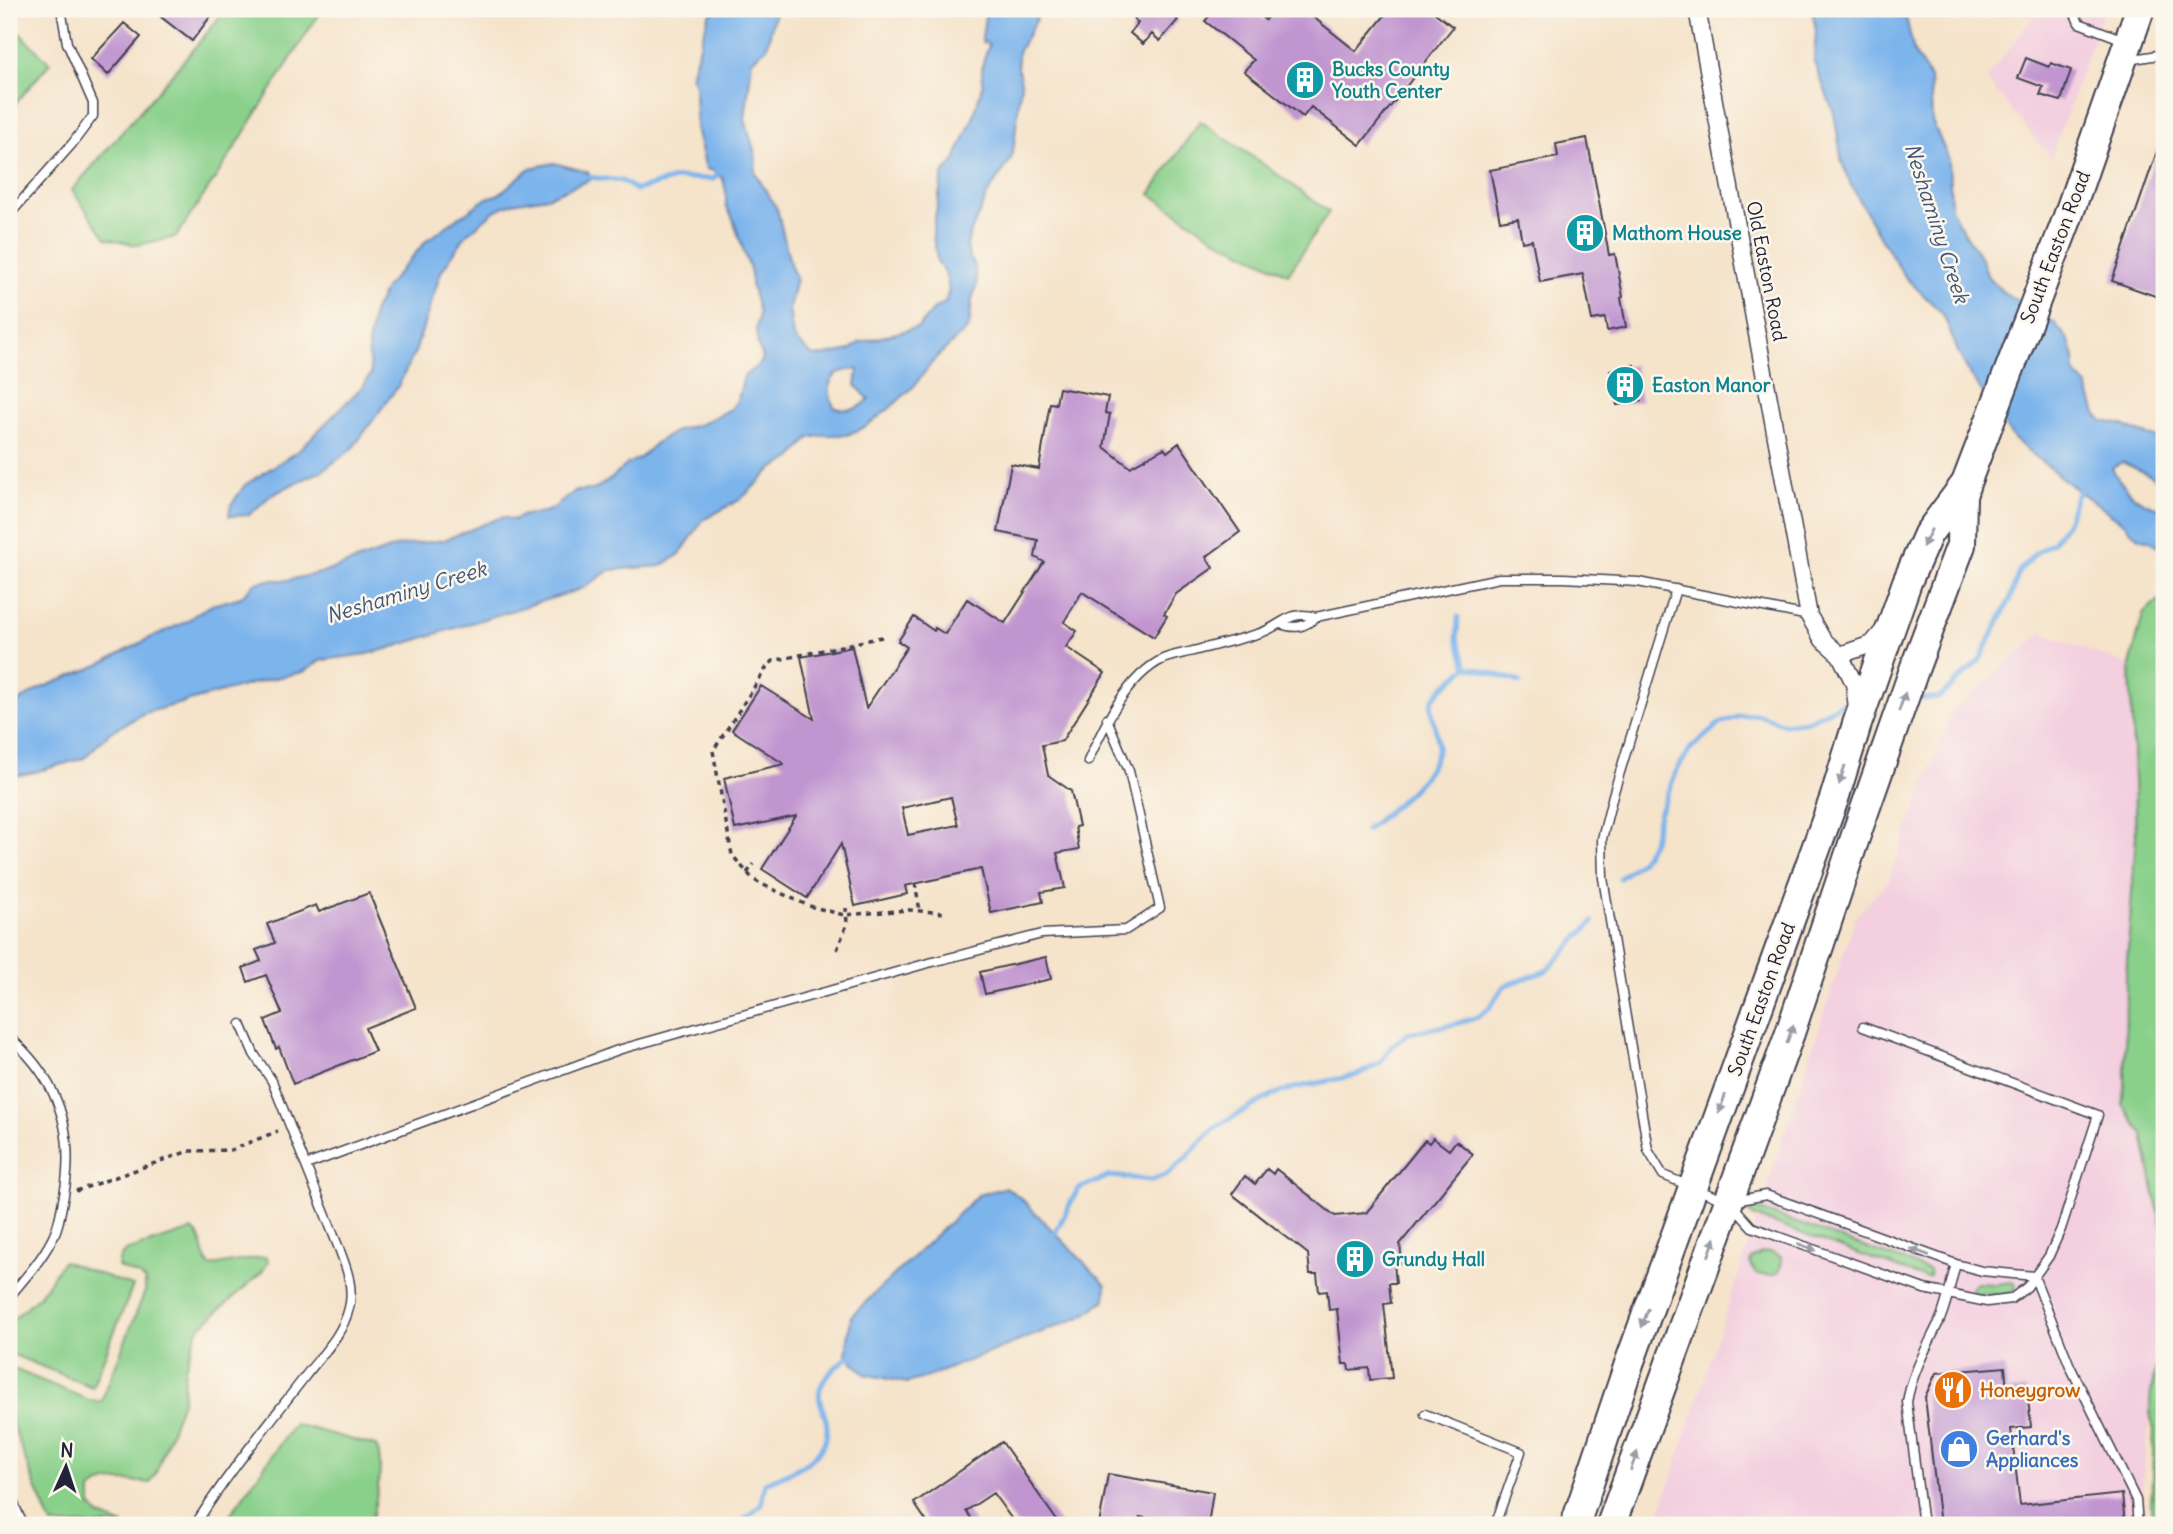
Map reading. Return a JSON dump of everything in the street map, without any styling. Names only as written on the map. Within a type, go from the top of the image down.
[{"type":"highway","name":"South Easton Road","points":[[1611,1525],[1790,1033],[1857,832],[1961,545],[1962,496],[1975,456],[2066,222],[2140,9]]},
{"type":"highway","name":"South Easton Road","points":[[1575,1525],[1630,1362],[1834,799],[1899,605],[1928,534],[1966,483]]},
{"type":"street","name":"Old Easton Road","points":[[1697,9],[1810,616],[1823,640],[1840,655],[1854,683],[1857,724]]},
{"type":"street","points":[[1840,655],[1872,644],[1899,605]]},
{"type":"lane","points":[[9,215],[72,144],[93,116],[93,103],[67,43],[61,9]]},
{"type":"lane","points":[[2076,9],[2079,23],[2125,51],[2164,54]]},
{"type":"lane","points":[[1088,761],[1107,719],[1141,673],[1164,659],[1260,634],[1280,624],[1294,628],[1306,626],[1316,617],[1499,578],[1638,582],[1810,616]]},
{"type":"lane","points":[[1676,589],[1602,839],[1603,877],[1648,1150],[1663,1175],[1729,1202],[1752,1227],[1924,1289],[1987,1302],[2011,1299],[2027,1287],[2049,1256],[2061,1229],[2098,1115],[1863,1027]]},
{"type":"lane","points":[[306,1165],[618,1050],[1042,934],[1126,929],[1160,908],[1129,771],[1107,719]]},
{"type":"lane","points":[[195,1525],[210,1501],[335,1340],[349,1307],[350,1278],[272,1081],[254,1054],[241,1024]]},
{"type":"lane","points":[[9,1037],[42,1071],[56,1099],[67,1135],[68,1173],[61,1213],[52,1240],[29,1274],[9,1297]]},
{"type":"lane","points":[[1729,1202],[1766,1195],[1956,1265],[1982,1271],[2034,1276]]},
{"type":"lane","points":[[1923,1525],[1908,1402],[1910,1386],[1940,1319],[1956,1265]]},
{"type":"lane","points":[[2034,1276],[2070,1366],[2136,1500],[2138,1525]]},
{"type":"lane","points":[[1425,1414],[1521,1452],[1495,1525]]},
{"type":"lane","points":[[9,1492],[23,1525]]},
{"type":"path","points":[[882,637],[773,661],[767,667],[715,747],[713,755],[733,855],[747,873],[760,883],[809,906],[848,915],[899,910],[945,913]]},
{"type":"path","points":[[717,773],[725,771]]},
{"type":"path","points":[[747,873],[754,863]]},
{"type":"path","points":[[915,883],[920,911]]},
{"type":"path","points":[[837,950],[848,915],[846,908]]},
{"type":"path","points":[[64,1195],[188,1151],[231,1150],[290,1126]]},
{"type":"shaded area","points":[[2007,9],[2104,9],[2051,158],[1986,79],[2033,17]]},
{"type":"shaded area","points":[[2042,633],[2130,666],[2136,837],[2126,975],[2125,1084],[2122,1104],[2143,1135],[2164,1239],[2160,1276],[2164,1278],[2164,1343],[2154,1377],[2142,1487],[2147,1525],[1656,1525],[1856,916],[1888,882],[1952,711]]},
{"type":"green space","points":[[226,9],[322,9],[176,237],[137,245],[106,238],[72,190]]},
{"type":"green space","points":[[9,23],[50,63],[9,111]]},
{"type":"green space","points":[[1200,121],[1329,212],[1288,274],[1216,239],[1150,194]]},
{"type":"green space","points":[[2164,596],[2164,1239],[2143,1135],[2122,1104],[2125,1084],[2126,975],[2136,837],[2130,666],[2143,614]]},
{"type":"green space","points":[[1752,1207],[1929,1270],[1930,1277],[1926,1278],[1752,1216],[1749,1212]]},
{"type":"green space","points":[[192,1230],[199,1237],[210,1266],[263,1257],[267,1257],[268,1262],[262,1272],[198,1329],[185,1367],[183,1398],[150,1483],[111,1481],[91,1490],[91,1506],[100,1516],[124,1525],[52,1525],[9,1415],[9,1367],[91,1401],[101,1402],[145,1291],[145,1281],[140,1276],[118,1267],[120,1257],[125,1251]]},
{"type":"green space","points":[[1770,1252],[1781,1257],[1780,1269],[1771,1275],[1756,1274],[1750,1263],[1751,1259],[1761,1253]]},
{"type":"green space","points":[[63,1261],[133,1286],[92,1387],[9,1353],[9,1323],[40,1295]]},
{"type":"green space","points":[[2012,1282],[2016,1285],[2015,1291],[2004,1295],[1975,1294],[1971,1288],[1976,1283]]},
{"type":"green space","points":[[2164,1343],[2164,1525],[2155,1525],[2151,1509],[2154,1430],[2150,1397]]},
{"type":"green space","points":[[294,1424],[376,1446],[380,1474],[371,1525],[223,1525]]},
{"type":"water","name":"Neshaminy Creek","points":[[717,9],[776,9],[767,47],[752,60],[745,119],[756,157],[755,173],[777,209],[796,278],[789,309],[794,338],[812,355],[821,356],[850,350],[859,343],[919,327],[935,308],[945,303],[949,290],[945,271],[938,264],[933,237],[934,223],[943,174],[954,162],[973,118],[983,83],[982,70],[989,45],[982,43],[986,9],[1037,9],[1036,20],[1018,52],[1021,82],[1011,159],[988,193],[967,246],[969,257],[974,264],[977,284],[972,299],[969,327],[890,408],[865,427],[847,435],[809,438],[792,458],[772,469],[741,499],[703,520],[680,554],[661,566],[610,570],[585,587],[572,592],[387,649],[322,660],[303,672],[145,713],[110,732],[84,758],[9,777],[9,707],[39,689],[99,665],[188,621],[212,605],[241,597],[255,583],[288,580],[325,572],[398,546],[444,540],[502,517],[514,520],[524,515],[543,513],[554,508],[575,491],[593,490],[627,464],[640,458],[657,442],[678,430],[701,424],[731,409],[738,399],[744,376],[761,363],[763,356],[758,347],[756,329],[759,313],[751,284],[751,273],[726,206],[723,179],[714,171],[706,169],[696,127],[695,85],[691,75],[709,15]],"holes":[[[858,370],[856,386],[869,399],[853,409],[834,407],[830,392],[832,380],[841,372]]]},
{"type":"water","name":"Neshaminy Creek","points":[[1812,9],[1904,9],[1914,52],[1930,78],[1932,121],[1949,160],[1951,208],[1981,258],[1988,277],[2003,292],[2055,323],[2069,341],[2075,373],[2087,386],[2096,414],[2103,421],[2155,437],[2164,445],[2164,485],[2152,476],[2122,462],[2112,468],[2121,483],[2134,496],[2164,511],[2164,551],[2151,541],[2137,537],[2125,524],[2073,487],[2014,439],[1971,376],[1943,314],[1906,278],[1850,183],[1842,162],[1834,113],[1814,62],[1816,31]]},
{"type":"water","points":[[554,163],[588,172],[590,180],[547,197],[512,203],[494,211],[466,235],[441,272],[415,352],[398,386],[352,449],[322,471],[270,496],[249,515],[229,516],[231,505],[245,485],[299,450],[363,386],[371,374],[368,348],[373,313],[386,287],[427,240],[487,198],[499,194],[530,168]]},
{"type":"water","points":[[1006,1187],[1023,1200],[1106,1285],[1105,1300],[1083,1316],[927,1377],[907,1383],[865,1374],[846,1355],[851,1316],[978,1195]]},
{"type":"building","points":[[168,9],[216,9],[192,41],[161,17]]},
{"type":"building","points":[[1143,9],[1164,9],[1178,20],[1160,41],[1152,34],[1143,44],[1130,33],[1138,23],[1134,19]]},
{"type":"building","name":"Bucks County Youth Center","points":[[1215,9],[1252,9],[1265,20],[1273,9],[1303,9],[1356,51],[1390,9],[1430,9],[1453,27],[1360,145],[1311,107],[1303,117],[1244,71],[1254,60],[1205,21]]},
{"type":"building","points":[[124,23],[141,37],[108,75],[91,59]]},
{"type":"building","points":[[2026,58],[2049,67],[2051,63],[2071,70],[2061,101],[2040,95],[2043,87],[2018,78]]},
{"type":"building","points":[[2162,137],[2164,138],[2164,299],[2112,281]]},
{"type":"building","name":"Mathom House","points":[[1587,138],[1609,255],[1615,254],[1623,297],[1626,327],[1607,331],[1605,318],[1592,320],[1583,274],[1540,282],[1532,240],[1522,242],[1518,218],[1500,221],[1490,170],[1558,157],[1556,144]]},
{"type":"building","name":"Easton Manor","points":[[1634,365],[1641,401],[1617,405],[1610,370]]},
{"type":"building","points":[[1059,388],[1108,397],[1105,413],[1110,414],[1104,447],[1130,467],[1164,448],[1167,452],[1179,443],[1240,532],[1206,557],[1213,568],[1176,594],[1154,637],[1082,592],[1064,622],[1077,631],[1066,647],[1105,673],[1062,741],[1042,745],[1048,775],[1071,791],[1079,826],[1075,827],[1079,849],[1057,853],[1065,888],[1041,892],[1043,902],[991,913],[981,869],[905,886],[907,894],[855,906],[841,844],[807,898],[762,869],[796,816],[735,829],[724,778],[784,764],[732,730],[761,686],[814,719],[801,657],[852,647],[866,708],[907,647],[898,641],[914,617],[934,631],[935,628],[945,634],[967,599],[1005,623],[1044,562],[1035,557],[1038,540],[998,532],[1011,464],[1039,469],[1050,403],[1056,404]],"holes":[[[951,797],[958,825],[908,835],[902,808]]]},
{"type":"building","points":[[369,893],[416,1008],[365,1028],[375,1051],[293,1084],[265,1020],[282,1013],[266,975],[248,982],[243,968],[261,961],[256,950],[275,943],[267,924],[316,905],[319,912]]},
{"type":"building","points":[[1046,957],[1051,979],[985,994],[980,972]]},
{"type":"building","name":"Grundy Hall","points":[[1433,1138],[1449,1150],[1456,1141],[1473,1154],[1400,1244],[1402,1263],[1394,1264],[1396,1283],[1389,1283],[1391,1303],[1384,1304],[1392,1378],[1370,1380],[1369,1368],[1349,1370],[1348,1364],[1343,1364],[1337,1309],[1329,1310],[1327,1291],[1319,1292],[1317,1274],[1310,1274],[1308,1254],[1232,1194],[1245,1176],[1255,1184],[1267,1169],[1273,1174],[1276,1169],[1335,1216],[1366,1213],[1425,1140],[1429,1143]]},
{"type":"building","points":[[2005,1367],[2007,1391],[2027,1389],[2031,1427],[2011,1429],[2020,1505],[2122,1494],[2125,1525],[1940,1525],[1925,1397],[1936,1373]]},
{"type":"building","points":[[1002,1442],[1060,1525],[1016,1525],[993,1493],[966,1511],[976,1525],[929,1525],[914,1503]]},
{"type":"building","points":[[1108,1474],[1213,1492],[1208,1525],[1170,1525],[1140,1517],[1138,1525],[1099,1525]]},
{"type":"waterway","points":[[589,177],[622,181],[636,190],[678,178],[713,179],[721,170]]},
{"type":"waterway","points":[[1920,699],[1940,697],[1980,660],[2010,599],[2019,571],[2036,553],[2053,542],[2067,522],[2076,496],[2083,487]]},
{"type":"waterway","points":[[1458,617],[1457,639],[1467,667],[1520,682]]},
{"type":"waterway","points":[[1366,830],[1406,796],[1431,765],[1437,748],[1432,701],[1467,667]]},
{"type":"waterway","points":[[1620,878],[1641,861],[1653,841],[1659,814],[1677,770],[1691,748],[1719,724],[1740,716],[1756,714],[1785,724],[1808,721],[1845,702]]},
{"type":"waterway","points":[[1052,1239],[1078,1189],[1110,1176],[1152,1180],[1167,1174],[1214,1128],[1272,1095],[1357,1075],[1380,1063],[1392,1046],[1409,1033],[1478,1017],[1490,1007],[1504,986],[1546,971],[1593,922]]},
{"type":"waterway","points":[[738,1525],[761,1505],[765,1483],[799,1468],[818,1453],[827,1433],[819,1397],[822,1383],[829,1373],[853,1354]]},
{"type":"place","name":"Bucks County Youth Center","points":[[1305,80]]},
{"type":"place","name":"Mathom House","points":[[1585,233]]},
{"type":"place","name":"Easton Manor","points":[[1625,385]]},
{"type":"place","name":"Grundy Hall","points":[[1355,1259]]},
{"type":"place","name":"Honeygrow","points":[[1953,1390]]},
{"type":"place","name":"Gerhard's Appliances","points":[[1959,1449]]}]
